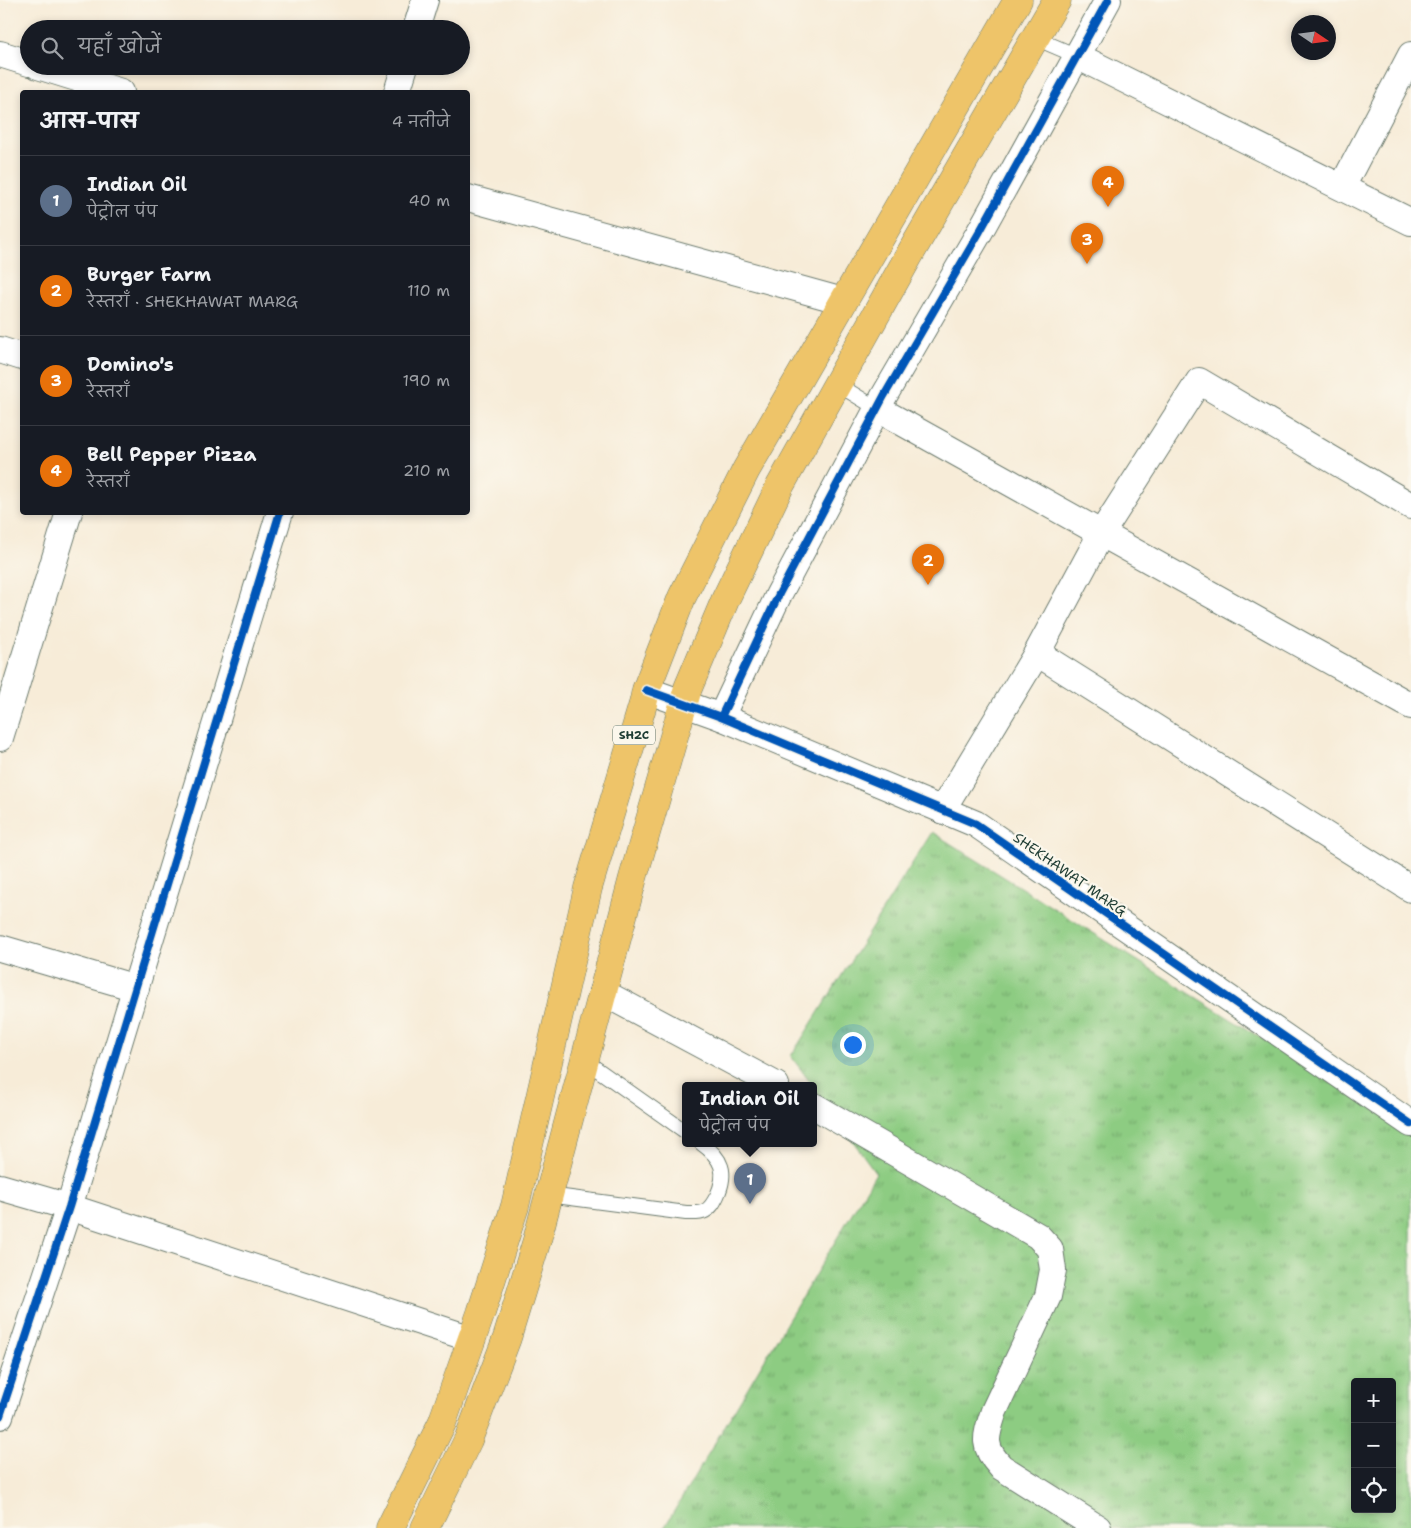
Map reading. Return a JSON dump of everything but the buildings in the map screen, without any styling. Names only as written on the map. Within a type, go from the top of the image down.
[{"type":"main road","name":"SH2C","points":[[390,1528],[442,1423],[472,1339],[515,1206],[588,888],[646,690],[682,598],[741,479],[1018,0]]},
{"type":"main road","name":"SH2C","points":[[424,1528],[468,1440],[507,1338],[536,1240],[632,878],[688,688],[726,598],[780,486],[910,254],[1036,38],[1056,0]]},
{"type":"main road","points":[[551,1051],[584,1060]]},
{"type":"street","points":[[419,20],[425,0]]},
{"type":"street","points":[[721,717],[779,594],[878,409],[984,224],[1108,0]]},
{"type":"street","points":[[0,54],[20,61]]},
{"type":"street","points":[[1342,188],[1411,55]]},
{"type":"street","points":[[1077,56],[1411,222]]},
{"type":"street","points":[[67,75],[115,90]]},
{"type":"street","points":[[398,90],[402,75]]},
{"type":"street","points":[[470,199],[843,301]]},
{"type":"street","points":[[0,350],[20,355]]},
{"type":"street","points":[[942,810],[1037,653],[1101,534],[1199,381],[1411,506]]},
{"type":"street","points":[[878,409],[1411,706]]},
{"type":"street","points":[[0,738],[69,515]]},
{"type":"street","points":[[0,1416],[69,1207],[279,515]]},
{"type":"street","points":[[1037,653],[1411,889]]},
{"type":"street","name":"SHEKHAWAT MARG","points":[[646,690],[721,717],[976,824],[1411,1124]]},
{"type":"street","points":[[0,948],[136,988]]},
{"type":"street","points":[[602,992],[770,1082]]},
{"type":"street","points":[[817,1108],[1038,1236],[1050,1249],[1053,1270],[1048,1296],[994,1411],[986,1444],[992,1458],[1001,1467],[1098,1528]]},
{"type":"street","points":[[0,1187],[69,1207],[472,1339]]},
{"type":"lane","points":[[1036,38],[1077,56]]},
{"type":"lane","points":[[837,384],[878,409]]},
{"type":"lane","points":[[584,1060],[682,1129]]},
{"type":"lane","points":[[548,1195],[686,1212],[701,1212],[712,1206],[720,1188],[723,1171],[720,1162],[706,1147]]},
{"type":"green space","points":[[932,832],[1411,1132],[1411,1528],[664,1528],[876,1173],[817,1092],[817,1082],[810,1082],[791,1056]]},
{"type":"cycle path","points":[[721,717],[779,594],[884,396],[979,233],[1108,0]]},
{"type":"cycle path","points":[[0,1416],[69,1207],[279,515]]},
{"type":"cycle path","points":[[646,690],[721,717],[976,824],[1411,1124]]},
{"type":"place","name":"Bell Pepper Pizza","points":[[1108,207]]},
{"type":"place","name":"Domino's","points":[[1087,264]]},
{"type":"place","name":"Burger Farm","points":[[928,585]]},
{"type":"place","name":"Indian Oil","points":[[750,1204]]}]
